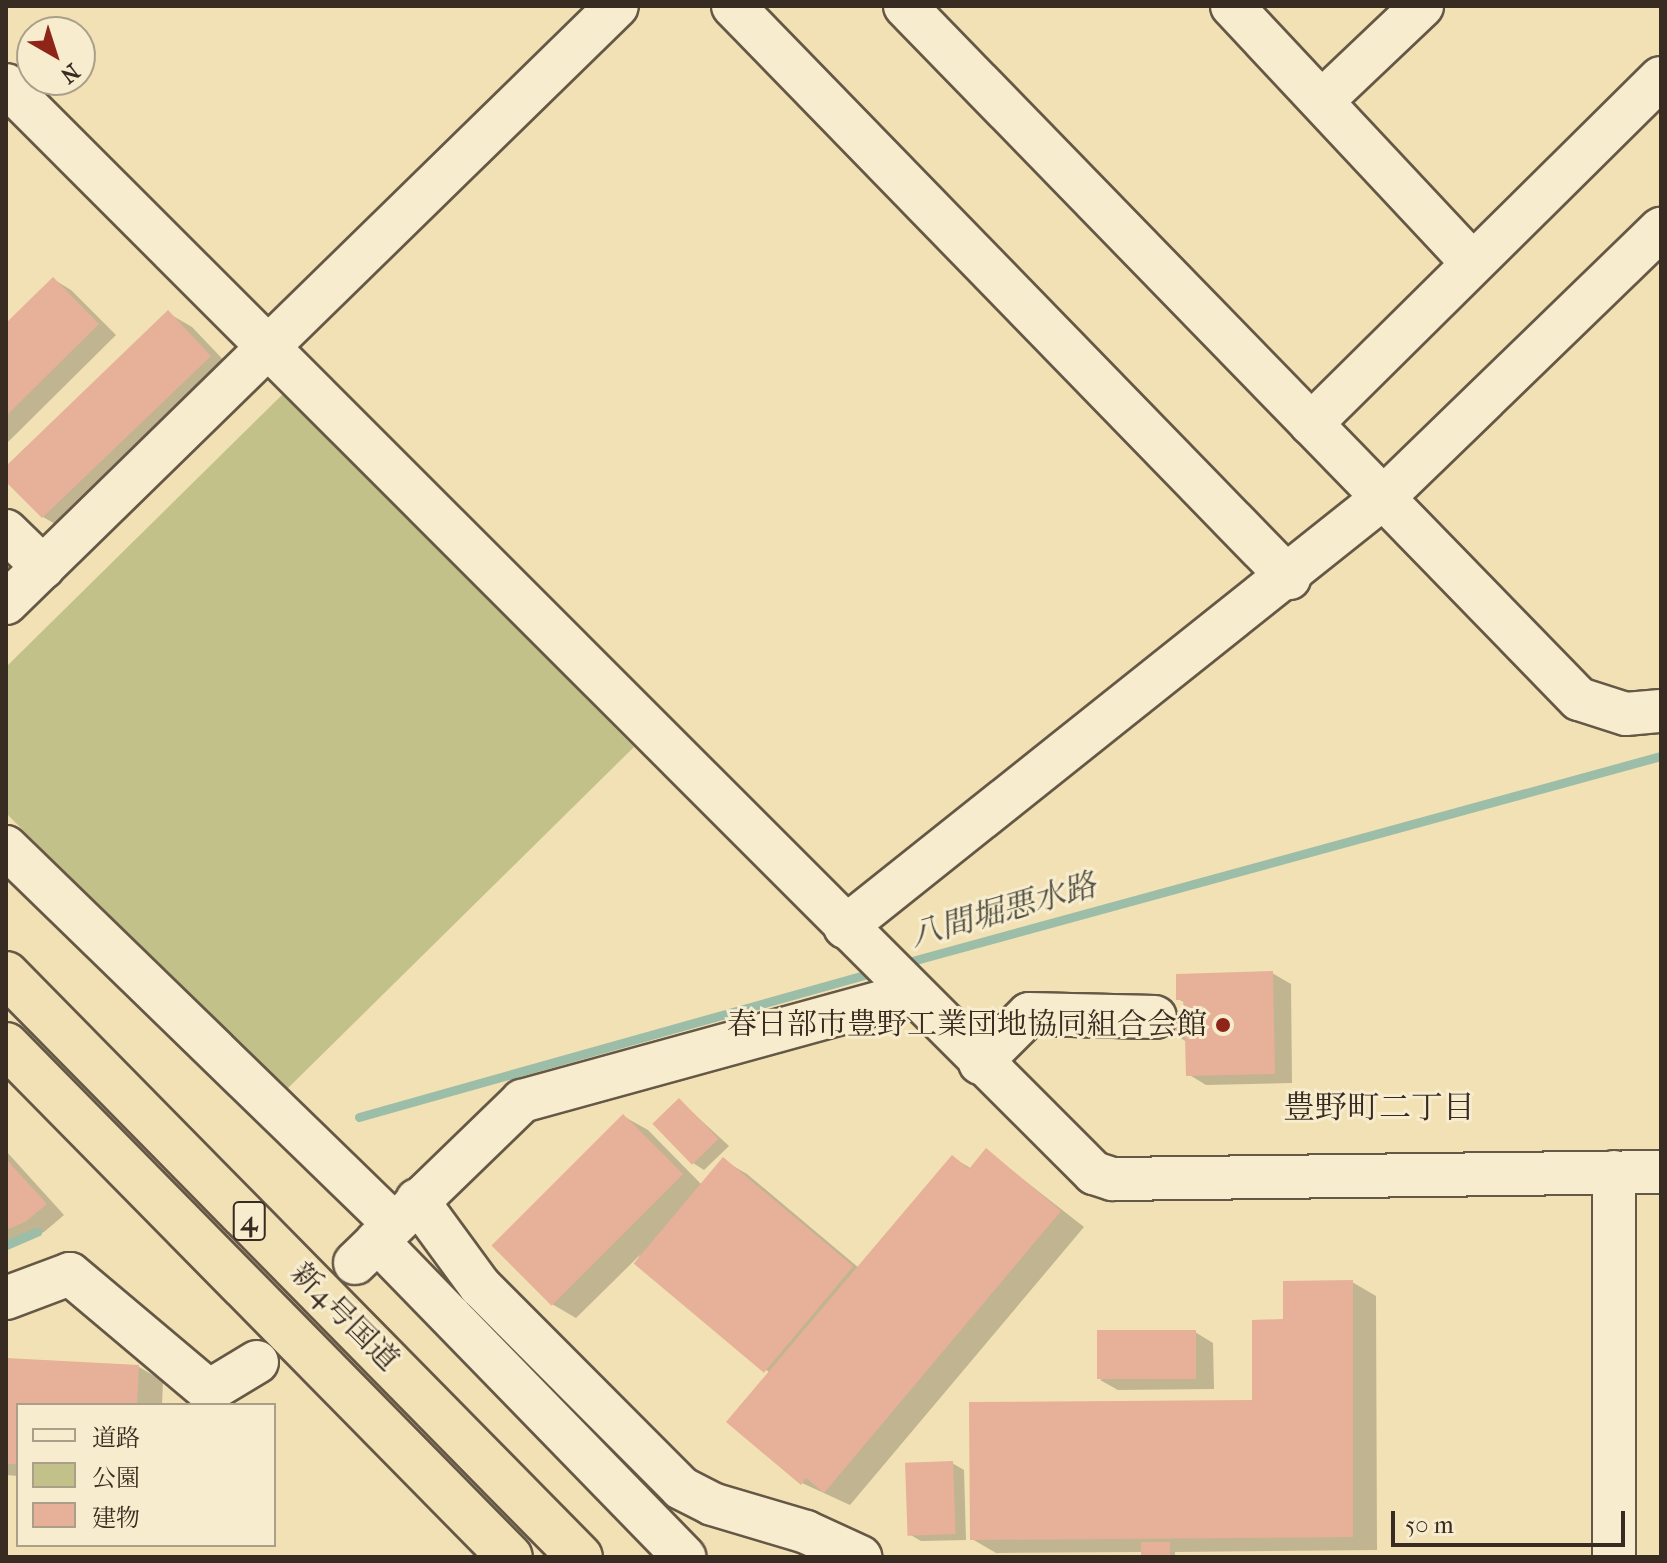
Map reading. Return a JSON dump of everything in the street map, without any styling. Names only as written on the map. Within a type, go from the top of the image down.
[{"type":"highway","name":"新4号国道","points":[[6,974],[580,1557]]},
{"type":"highway","name":"新4号国道","points":[[6,1045],[510,1557]]},
{"type":"street","points":[[6,603],[617,6]]},
{"type":"street","points":[[733,6],[1289,578]]},
{"type":"street","points":[[905,6],[1579,699],[1598,709],[1626,714],[1661,711]]},
{"type":"street","points":[[1232,6],[1471,261]]},
{"type":"street","points":[[1322,101],[1422,6]]},
{"type":"street","points":[[1311,424],[1471,261],[1661,78]]},
{"type":"street","points":[[6,85],[1078,1160],[1113,1179],[1661,1172]]},
{"type":"street","points":[[858,940],[1383,498],[1661,229]]},
{"type":"street","points":[[6,531],[43,567]]},
{"type":"street","points":[[6,847],[386,1232],[684,1557]]},
{"type":"street","points":[[386,1232],[522,1101],[906,989]]},
{"type":"street","points":[[980,1063],[1029,1014],[1155,1017]]},
{"type":"street","points":[[1614,1172],[1614,1557]]},
{"type":"street","points":[[386,1232],[480,1286],[681,1488],[712,1504],[806,1532],[860,1557]]},
{"type":"street","points":[[6,1298],[70,1274],[209,1391],[257,1362]]},
{"type":"green space","points":[[284,393],[634,747],[283,1093],[6,813],[6,667]]},
{"type":"building","points":[[53,277],[99,324],[6,416],[6,323]]},
{"type":"building","points":[[168,310],[211,356],[42,518],[6,482],[6,466]]},
{"type":"building","name":"春日部市豊野工業団地協同組合会館","points":[[1273,971],[1275,1074],[1186,1076],[1185,1035],[1172,1035],[1172,1015],[1184,1015],[1183,1000],[1176,1000],[1176,974]]},
{"type":"building","points":[[679,1098],[719,1139],[692,1165],[652,1124]]},
{"type":"building","points":[[623,1114],[683,1174],[552,1306],[491,1246]]},
{"type":"building","points":[[986,1148],[1061,1211],[824,1493],[806,1478],[801,1485],[726,1422],[952,1155],[969,1169]]},
{"type":"building","points":[[723,1157],[853,1266],[764,1373],[634,1263]]},
{"type":"building","points":[[6,1159],[47,1204],[25,1222],[6,1230]]},
{"type":"building","points":[[1353,1280],[1353,1537],[970,1540],[969,1402],[1252,1400],[1252,1320],[1283,1319],[1283,1281]]},
{"type":"building","points":[[1097,1330],[1196,1330],[1196,1379],[1097,1379]]},
{"type":"building","points":[[6,1358],[139,1365],[137,1403],[16,1403],[16,1464],[6,1464]]},
{"type":"building","points":[[953,1461],[956,1534],[908,1536],[905,1463]]},
{"type":"building","points":[[1141,1542],[1170,1542],[1170,1555],[1141,1555]]},
{"type":"waterway","name":"八間堀悪水路","points":[[901,964],[1661,756]]},
{"type":"waterway","name":"八間堀悪水路","points":[[359,1117],[875,972]]},
{"type":"waterway","name":"八間堀悪水路","points":[[6,1245],[37,1232]]},
{"type":"place","name":"春日部市豊野工業団地協同組合会館","points":[[1223,1025]]},
{"type":"district","name":"豊野町二丁目","points":[[1379,1108]]}]
